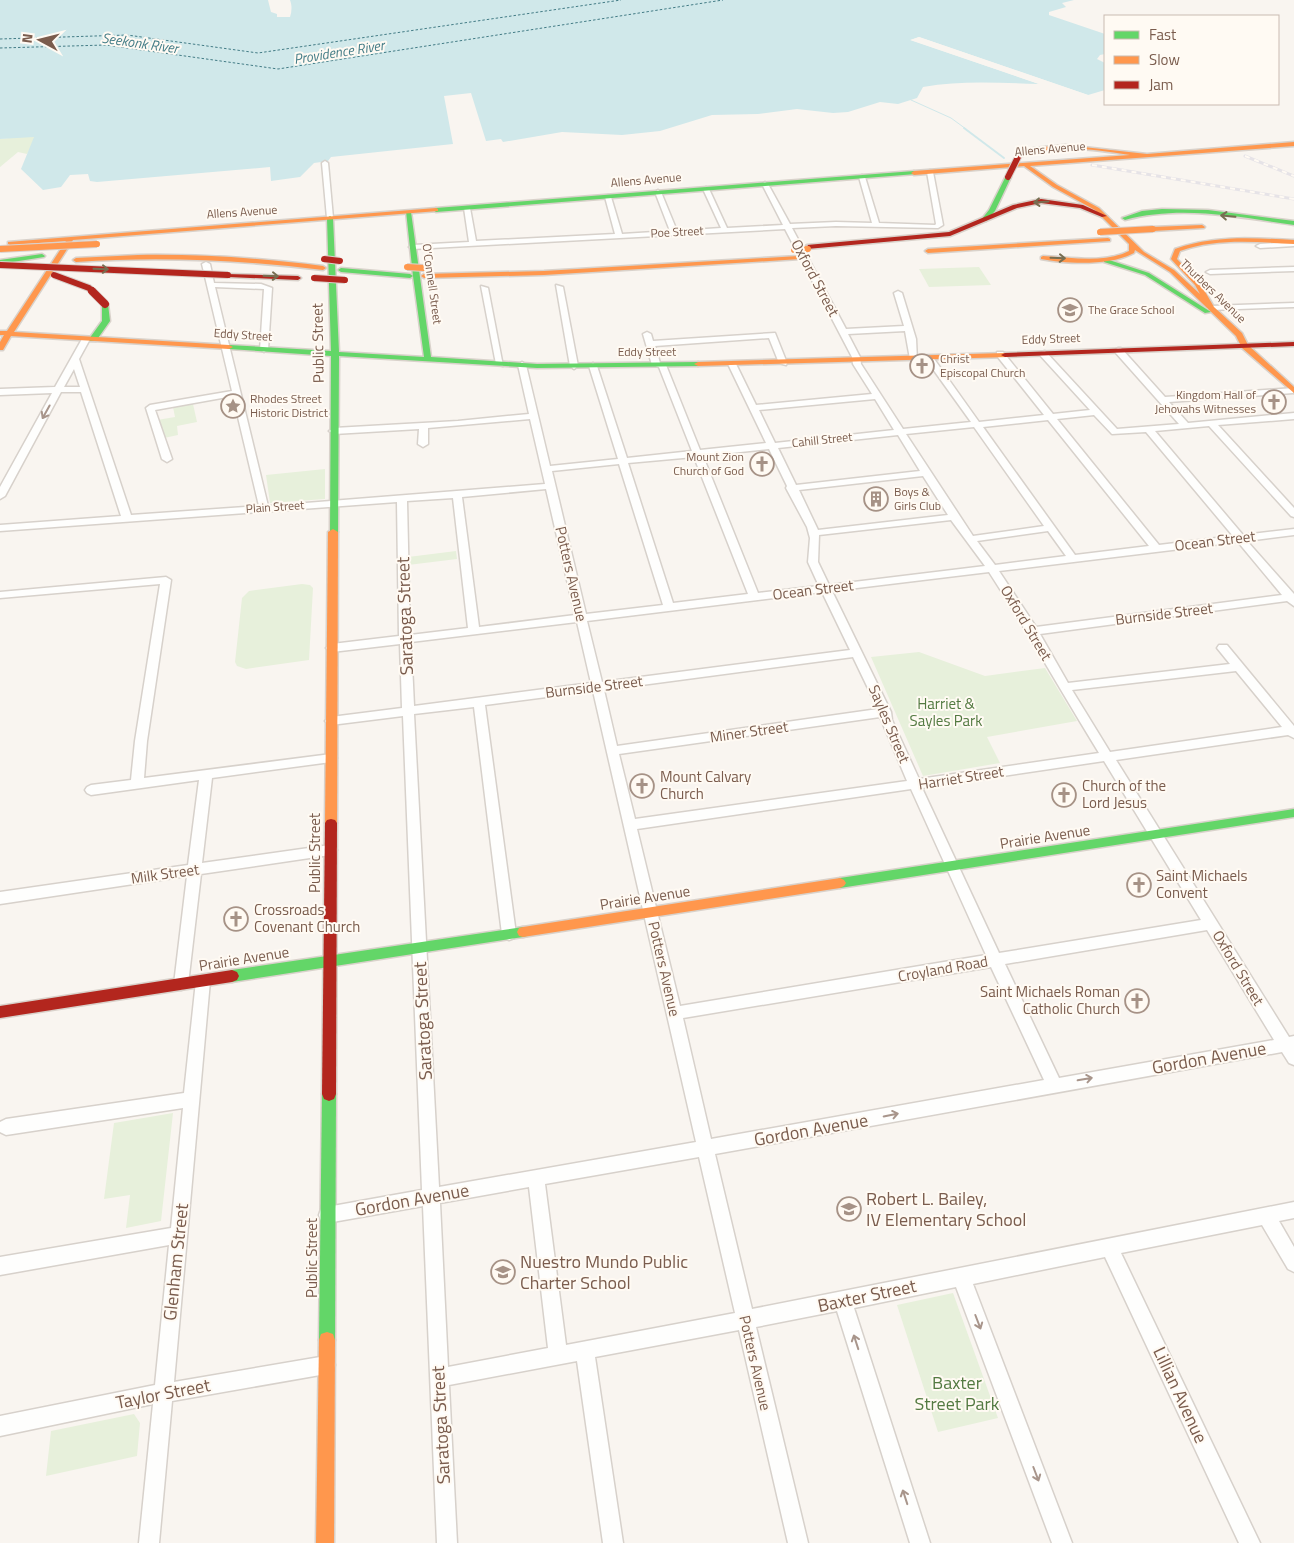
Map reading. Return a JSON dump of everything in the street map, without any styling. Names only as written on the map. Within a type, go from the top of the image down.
[{"type":"main road","points":[[980,223],[992,211],[1008,176],[1022,160],[1027,150],[1046,147],[1100,155],[1146,155],[1294,144]]},
{"type":"main road","name":"Allens Avenue","points":[[0,243],[930,172],[1022,160],[1078,160],[1100,155]]},
{"type":"main road","name":"Thurbers Avenue","points":[[1022,160],[1050,183],[1094,207],[1132,244],[1157,262]]},
{"type":"main road","points":[[1050,183],[1044,176],[1046,170],[1078,160]]},
{"type":"main road","points":[[1065,192],[1089,201],[1106,204]]},
{"type":"main road","points":[[809,251],[961,231],[1006,209],[1040,202],[1077,204],[1104,216]]},
{"type":"main road","points":[[1125,206],[1294,222]]},
{"type":"main road","name":"O'Connell Street","points":[[408,212],[428,360]]},
{"type":"main road","name":"Thurbers Avenue","points":[[1182,212],[1140,212],[1125,218],[1126,224],[1155,253],[1161,274],[1209,310],[1232,338],[1245,346],[1293,390]]},
{"type":"main road","name":"Public Street","points":[[325,1543],[334,431],[330,218]]},
{"type":"main road","points":[[253,248],[324,263],[342,270],[425,275],[544,272],[809,251],[1156,233],[1216,227]]},
{"type":"main road","points":[[1233,227],[1294,230]]},
{"type":"main road","points":[[1156,233],[1236,235],[1294,242]]},
{"type":"main road","points":[[1104,236],[913,252],[1084,259],[1123,258],[1132,252],[1132,244]]},
{"type":"main road","points":[[0,348],[5,334],[72,238]]},
{"type":"main road","points":[[1209,310],[1198,284],[1174,259],[1177,250],[1188,245],[1206,243],[1254,240],[1294,242]]},
{"type":"main road","points":[[0,250],[172,242]]},
{"type":"main road","points":[[0,263],[188,247],[280,253]]},
{"type":"main road","points":[[425,275],[490,267],[773,251],[795,252]]},
{"type":"main road","points":[[809,251],[849,255]]},
{"type":"main road","points":[[78,256],[198,254],[324,263]]},
{"type":"main road","points":[[1084,259],[1117,263],[1142,271],[1209,310]]},
{"type":"main road","points":[[0,270],[38,260]]},
{"type":"main road","points":[[0,263],[314,278],[342,270],[409,275]]},
{"type":"main road","points":[[0,270],[42,274],[76,281],[96,293],[105,304],[106,321],[90,339]]},
{"type":"main road","name":"Eddy Street","points":[[5,334],[428,360],[574,366],[856,361],[1294,344]]},
{"type":"main road","name":"Prairie Avenue","points":[[0,1012],[329,960],[823,887],[1294,814]]},
{"type":"street","name":"Public Street","points":[[325,163],[330,218]]},
{"type":"street","name":"Poe Street","points":[[413,247],[787,226],[876,224],[934,228],[940,225],[930,172]]},
{"type":"street","points":[[862,177],[876,224]]},
{"type":"street","name":"Oxford Street","points":[[765,184],[843,332],[856,361],[954,517],[992,568],[1033,631],[1106,756],[1289,1044],[1294,1058]]},
{"type":"street","points":[[706,189],[725,230]]},
{"type":"street","points":[[658,192],[674,232]]},
{"type":"street","points":[[608,197],[619,235]]},
{"type":"street","points":[[468,208],[474,243]]},
{"type":"street","points":[[1260,246],[1294,242]]},
{"type":"street","points":[[206,264],[264,508]]},
{"type":"street","points":[[1210,272],[1294,269]]},
{"type":"street","points":[[211,285],[261,286],[268,290],[264,350]]},
{"type":"street","points":[[559,287],[574,366]]},
{"type":"street","points":[[484,288],[500,364]]},
{"type":"street","points":[[898,293],[909,328],[914,359]]},
{"type":"street","points":[[1209,310],[1294,305]]},
{"type":"street","points":[[843,332],[909,328]]},
{"type":"street","points":[[647,334],[698,453],[754,597]]},
{"type":"street","points":[[651,344],[772,335],[783,363]]},
{"type":"street","points":[[0,496],[75,359],[90,339]]},
{"type":"street","points":[[1118,350],[1185,425]]},
{"type":"street","points":[[1042,353],[1115,432],[1294,416]]},
{"type":"street","points":[[1000,354],[1157,549]]},
{"type":"street","points":[[930,358],[1073,559]]},
{"type":"street","points":[[75,359],[127,518]]},
{"type":"street","name":"Sayles Street","points":[[732,364],[814,533],[813,562],[885,712],[886,720],[951,866],[1054,1084]]},
{"type":"street","name":"Potters Avenue","points":[[522,365],[798,1543]]},
{"type":"street","points":[[593,366],[669,607]]},
{"type":"street","points":[[0,392],[86,389]]},
{"type":"street","points":[[1164,400],[1293,390]]},
{"type":"street","points":[[167,459],[150,408],[237,393]]},
{"type":"street","points":[[752,408],[878,396]]},
{"type":"street","name":"Cahill Street","points":[[547,469],[1097,412]]},
{"type":"street","points":[[334,431],[424,426],[535,416]]},
{"type":"street","points":[[1211,423],[1294,514]]},
{"type":"street","points":[[423,444],[424,426]]},
{"type":"street","points":[[1148,428],[1292,600]]},
{"type":"street","points":[[791,488],[926,473]]},
{"type":"street","name":"Plain Street","points":[[0,528],[457,495],[550,486]]},
{"type":"street","points":[[457,495],[474,630]]},
{"type":"street","name":"Saratoga Street","points":[[402,498],[405,639],[447,1543]]},
{"type":"street","points":[[814,533],[954,517]]},
{"type":"street","points":[[971,539],[1051,528]]},
{"type":"street","name":"Ocean Street","points":[[332,648],[1294,532]]},
{"type":"street","points":[[0,595],[166,580],[137,783]]},
{"type":"street","name":"Burnside Street","points":[[1033,631],[1292,600]]},
{"type":"street","points":[[1223,648],[1292,732]]},
{"type":"street","name":"Burnside Street","points":[[331,721],[856,653]]},
{"type":"street","points":[[1064,687],[1238,666]]},
{"type":"street","points":[[479,701],[509,934]]},
{"type":"street","name":"Miner Street","points":[[612,751],[885,712]]},
{"type":"street","name":"Harriet Street","points":[[631,825],[1106,756],[1292,732]]},
{"type":"street","points":[[91,790],[331,758]]},
{"type":"street","points":[[181,984],[206,774]]},
{"type":"street","name":"Milk Street","points":[[0,898],[330,850]]},
{"type":"street","name":"Croyland Road","points":[[674,1013],[1211,924]]},
{"type":"street","name":"Glenham Street","points":[[149,1543],[204,981]]},
{"type":"street","name":"Gordon Avenue","points":[[327,1215],[705,1149],[1054,1084],[1289,1044]]},
{"type":"street","points":[[6,1127],[192,1099]]},
{"type":"street","points":[[536,1179],[558,1354]]},
{"type":"street","name":"Baxter Street","points":[[439,1378],[843,1301],[1294,1210]]},
{"type":"street","points":[[1266,1216],[1294,1263]]},
{"type":"street","points":[[0,1266],[178,1235]]},
{"type":"street","name":"Lillian Avenue","points":[[1109,1247],[1250,1543]]},
{"type":"street","points":[[961,1276],[1062,1543]]},
{"type":"street","points":[[843,1301],[920,1543]]},
{"type":"street","points":[[585,1350],[613,1543]]},
{"type":"street","name":"Taylor Street","points":[[0,1426],[163,1393],[326,1365]]},
{"type":"green space","points":[[28,136],[35,139],[27,154],[18,152],[0,167],[0,139]]},
{"type":"green space","points":[[979,267],[991,285],[929,287],[919,269]]},
{"type":"green space","points":[[193,404],[197,422],[177,426],[178,435],[164,438],[157,420],[175,417],[173,407]]},
{"type":"green space","points":[[325,469],[325,499],[270,503],[266,475]]},
{"type":"green space","points":[[456,551],[457,559],[408,565],[408,557]]},
{"type":"green space","points":[[302,584],[310,585],[313,588],[309,660],[246,669],[237,666],[235,662],[242,598],[249,591]]},
{"type":"green space","name":"Harriet & Sayles Park","points":[[919,652],[985,676],[1045,668],[1077,721],[987,737],[1000,763],[923,776],[871,657]]},
{"type":"green space","points":[[173,1113],[161,1221],[126,1228],[130,1195],[104,1199],[114,1123]]},
{"type":"green space","name":"Baxter Street Park","points":[[953,1293],[998,1418],[938,1432],[897,1305]]},
{"type":"green space","points":[[134,1414],[140,1423],[137,1456],[46,1476],[51,1431]]},
{"type":"water","points":[[0,0],[268,0],[271,12],[277,14],[277,17],[290,17],[292,8],[290,0],[1074,0],[1062,3],[1066,7],[1049,12],[1049,15],[1104,34],[1104,54],[1100,55],[1097,59],[1104,62],[1104,90],[1088,95],[919,37],[911,40],[1039,84],[952,83],[923,87],[917,98],[898,104],[880,102],[848,112],[833,113],[797,109],[758,114],[712,115],[660,131],[622,135],[562,132],[503,142],[501,139],[486,141],[471,93],[444,96],[453,144],[331,157],[328,161],[314,163],[300,177],[271,181],[270,167],[97,182],[90,181],[88,174],[70,175],[61,187],[43,190],[21,169],[34,137],[0,139]]},
{"type":"pier","points":[[919,37],[1088,95],[1084,96],[917,40],[1040,82],[1042,85],[910,40]]},
{"type":"waterway","points":[[911,100],[951,118],[966,129]]},
{"type":"waterway","points":[[964,128],[1004,158]]},
{"type":"ferry route","points":[[0,39],[127,35],[258,53],[621,0]]},
{"type":"ferry route","points":[[0,48],[106,45],[278,69],[723,0]]},
{"type":"railway","points":[[1245,156],[1294,176]]},
{"type":"railway","points":[[1092,165],[1294,199]]},
{"type":"traffic: fast","points":[[436,210],[914,173]]},
{"type":"traffic: fast","points":[[984,220],[992,211],[1008,177]]},
{"type":"traffic: fast","points":[[1125,218],[1142,213],[1184,211],[1232,214],[1294,223]]},
{"type":"traffic: fast","points":[[408,212],[428,360]]},
{"type":"traffic: fast","points":[[330,218],[335,349],[333,532]]},
{"type":"traffic: fast","points":[[0,262],[42,256]]},
{"type":"traffic: fast","points":[[1106,261],[1147,274],[1207,312]]},
{"type":"traffic: fast","points":[[341,270],[410,276]]},
{"type":"traffic: fast","points":[[93,339],[106,321],[105,304]]},
{"type":"traffic: fast","points":[[229,347],[537,366],[698,364]]},
{"type":"traffic: fast","points":[[840,883],[1294,813]]},
{"type":"traffic: fast","points":[[232,976],[523,932]]},
{"type":"traffic: fast","points":[[327,1340],[329,1094]]},
{"type":"traffic: slow","points":[[914,173],[1294,144]]},
{"type":"traffic: slow","points":[[1019,155],[1049,147],[1065,146],[1146,155]]},
{"type":"traffic: slow","points":[[1024,164],[1055,186],[1097,209],[1142,253],[1172,271],[1239,335],[1245,346]]},
{"type":"traffic: slow","points":[[10,243],[436,210]]},
{"type":"traffic: slow","points":[[1153,229],[1202,227]]},
{"type":"traffic: slow","points":[[1100,232],[1153,229]]},
{"type":"traffic: slow","points":[[0,348],[71,238]]},
{"type":"traffic: slow","points":[[928,251],[1108,240]]},
{"type":"traffic: slow","points":[[1211,308],[1198,284],[1174,259],[1177,250],[1191,245],[1220,240],[1294,242]]},
{"type":"traffic: slow","points":[[0,249],[97,244]]},
{"type":"traffic: slow","points":[[1043,258],[1102,260],[1124,256],[1132,252],[1132,244]]},
{"type":"traffic: slow","points":[[794,250],[808,249]]},
{"type":"traffic: slow","points":[[76,260],[200,257],[323,268]]},
{"type":"traffic: slow","points":[[424,276],[544,273],[798,258]]},
{"type":"traffic: slow","points":[[407,267],[424,268]]},
{"type":"traffic: slow","points":[[0,333],[229,347]]},
{"type":"traffic: slow","points":[[1245,346],[1294,391]]},
{"type":"traffic: slow","points":[[698,364],[1005,355]]},
{"type":"traffic: slow","points":[[331,823],[333,532]]},
{"type":"traffic: slow","points":[[523,932],[840,883]]},
{"type":"traffic: slow","points":[[325,1543],[327,1340]]},
{"type":"traffic: jam","points":[[1008,177],[1019,155]]},
{"type":"traffic: jam","points":[[807,247],[950,234],[1015,206],[1041,201],[1081,206],[1104,216]]},
{"type":"traffic: jam","points":[[324,259],[340,261]]},
{"type":"traffic: jam","points":[[0,265],[228,275]]},
{"type":"traffic: jam","points":[[54,275],[89,288],[105,304]]},
{"type":"traffic: jam","points":[[228,275],[298,278]]},
{"type":"traffic: jam","points":[[314,278],[345,280]]},
{"type":"traffic: jam","points":[[1245,346],[1294,344]]},
{"type":"traffic: jam","points":[[1005,355],[1245,346]]},
{"type":"traffic: jam","points":[[329,1094],[331,823]]},
{"type":"traffic: jam","points":[[0,1012],[232,976]]},
{"type":"place","name":"The Grace School","points":[[1070,310]]},
{"type":"place","name":"Christ Episcopal Church","points":[[922,366]]},
{"type":"place","name":"Kingdom Hall of Jehovahs Witnesses","points":[[1274,402]]},
{"type":"place","name":"Rhodes Street Historic District","points":[[233,406]]},
{"type":"place","name":"Mount Zion Church of God","points":[[762,464]]},
{"type":"place","name":"Boys & Girls Club","points":[[876,499]]},
{"type":"place","name":"Mount Calvary Church","points":[[642,786]]},
{"type":"place","name":"Church of the Lord Jesus","points":[[1064,795]]},
{"type":"place","name":"Saint Michaels Convent","points":[[1139,885]]},
{"type":"place","name":"Crossroads Covenant Church","points":[[236,919]]},
{"type":"place","name":"Saint Michaels Roman Catholic Church","points":[[1137,1001]]},
{"type":"place","name":"Robert L. Bailey, IV Elementary School","points":[[849,1209]]},
{"type":"place","name":"Nuestro Mundo Public Charter School","points":[[503,1272]]},
{"type":"water label","name":"Seekonk River","points":[[140,43]]},
{"type":"water label","name":"Providence River","points":[[339,52]]}]
